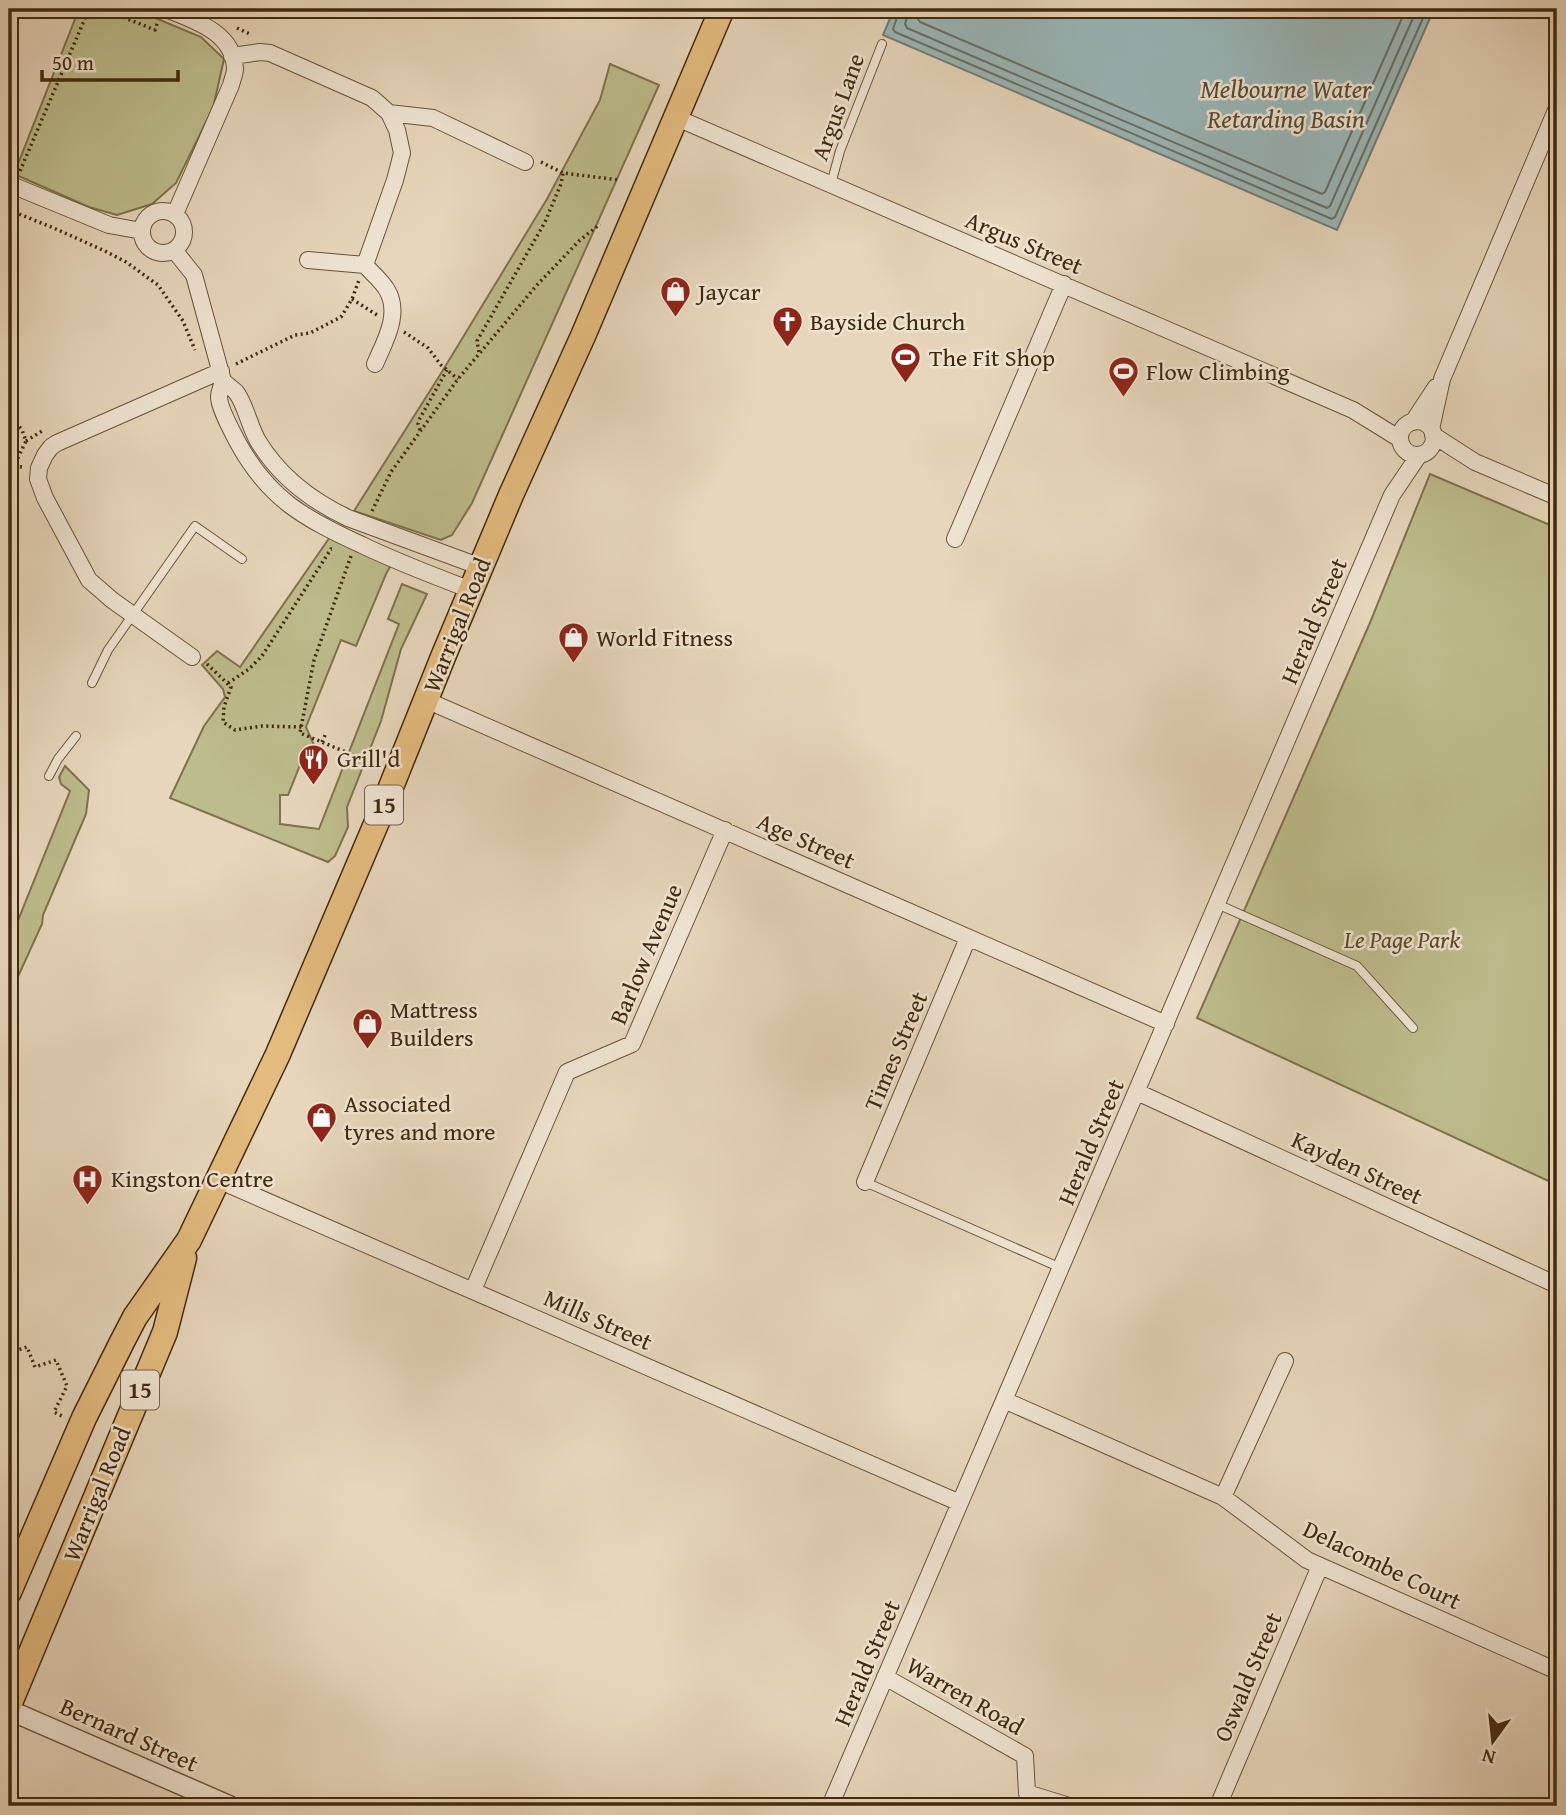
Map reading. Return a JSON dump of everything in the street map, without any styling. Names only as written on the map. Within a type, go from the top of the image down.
[{"type":"highway","name":"Warrigal Road","points":[[9,1592],[81,1425],[122,1342],[135,1317],[189,1240],[278,1054],[379,817],[471,590],[722,9]]},
{"type":"highway","name":"Warrigal Road","points":[[9,1707],[165,1332],[189,1240]]},
{"type":"street","points":[[162,14],[204,25],[221,36],[232,56],[235,69],[231,85],[175,214]]},
{"type":"street","points":[[232,56],[270,53],[372,98],[388,113],[397,130],[402,153],[365,265]]},
{"type":"street","points":[[1475,462],[1409,453],[1401,443],[1402,430],[1411,423],[1442,379],[1557,108]]},
{"type":"street","points":[[388,113],[433,118],[525,162]]},
{"type":"street","name":"Argus Street","points":[[677,118],[1353,410],[1411,423]]},
{"type":"street","points":[[11,185],[109,225],[142,231]]},
{"type":"street","points":[[161,211],[180,218],[185,232],[180,245],[166,253],[152,250],[143,239],[142,231],[148,218],[161,211]]},
{"type":"street","points":[[174,250],[194,275],[222,376],[219,398],[225,415],[244,455],[275,494],[299,513],[331,532],[400,563],[471,590]]},
{"type":"street","points":[[308,260],[365,265],[387,289],[394,308],[391,324],[375,364]]},
{"type":"street","points":[[955,539],[1064,285]]},
{"type":"street","points":[[222,376],[237,394],[258,441],[302,490],[324,505],[366,525],[481,567]]},
{"type":"street","points":[[192,657],[111,600],[89,580],[46,498],[38,479],[39,468],[45,455],[57,443],[222,376]]},
{"type":"street","points":[[1423,453],[1433,444],[1432,432],[1442,379]]},
{"type":"street","name":"Argus Street","points":[[1353,410],[1401,443]]},
{"type":"street","points":[[1411,423],[1423,422],[1432,432],[1475,462],[1557,497]]},
{"type":"street","name":"Herald Street","points":[[1392,495],[1401,443]]},
{"type":"street","name":"Herald Street","points":[[830,1806],[1392,495],[1423,453]]},
{"type":"street","name":"Age Street","points":[[426,700],[1166,1024]]},
{"type":"street","name":"Barlow Avenue","points":[[473,1290],[567,1072],[632,1044],[724,830]]},
{"type":"street","name":"Times Street","points":[[865,1182],[968,938]]},
{"type":"street","name":"Kayden Street","points":[[1137,1092],[1557,1284]]},
{"type":"street","name":"Mills Street","points":[[218,1180],[960,1503]]},
{"type":"street","points":[[1223,1497],[1285,1361]]},
{"type":"street","name":"Delacombe Court","points":[[1004,1400],[1223,1497],[1298,1555],[1557,1671]]},
{"type":"street","name":"Oswald Street","points":[[1218,1806],[1321,1566]]},
{"type":"street","name":"Warren Road","points":[[886,1677],[1025,1756],[1027,1793],[1069,1806]]},
{"type":"street","name":"Bernard Street","points":[[9,1707],[230,1806]]},
{"type":"lane","name":"Argus Lane","points":[[831,184],[840,151],[882,44]]},
{"type":"lane","points":[[92,683],[108,650],[195,526],[242,559]]},
{"type":"lane","points":[[48,776],[58,758],[76,736]]},
{"type":"lane","points":[[1217,904],[1357,966],[1413,1028]]},
{"type":"lane","points":[[865,1182],[1061,1268]]},
{"type":"path","points":[[11,185],[89,9]]},
{"type":"path","points":[[103,9],[155,30],[162,14]]},
{"type":"path","points":[[525,162],[537,160],[563,173],[621,180]]},
{"type":"path","points":[[479,352],[477,341],[545,222],[563,173]]},
{"type":"path","points":[[9,211],[105,251],[158,285],[183,321],[198,357]]},
{"type":"path","points":[[366,525],[391,472],[458,379],[537,285],[600,223]]},
{"type":"path","points":[[222,376],[295,335],[310,333],[341,317],[352,299],[365,265]]},
{"type":"path","points":[[352,299],[428,348],[441,365],[458,379]]},
{"type":"path","points":[[421,431],[419,418],[447,370]]},
{"type":"path","points":[[9,414],[22,430],[26,442]]},
{"type":"path","points":[[39,468],[14,466],[26,442],[51,427]]},
{"type":"path","points":[[357,543],[314,660],[300,733],[370,762]]},
{"type":"path","points":[[228,683],[262,656],[331,548],[350,559]]},
{"type":"path","points":[[192,657],[210,665],[231,687],[223,722],[235,730],[262,726],[302,727]]},
{"type":"path","points":[[322,742],[326,733]]},
{"type":"path","points":[[9,1353],[27,1347],[35,1367],[56,1360],[67,1386],[54,1412],[64,1417]]},
{"type":"green space","points":[[79,9],[134,9],[201,37],[224,59],[213,108],[176,183],[152,204],[117,215],[89,207],[14,174]]},
{"type":"green space","points":[[610,64],[659,85],[472,503],[452,535],[441,540],[354,511],[547,199],[600,100]]},
{"type":"green space","name":"Le Page Park","points":[[1430,474],[1557,528],[1557,1185],[1197,1018],[1369,625]]},
{"type":"green space","points":[[330,537],[391,565],[356,646],[341,640],[306,727],[314,745],[308,761],[302,760],[288,795],[280,795],[280,824],[319,829],[399,624],[388,619],[402,584],[427,594],[401,649],[381,721],[347,807],[348,827],[335,856],[328,862],[170,798],[204,726],[225,697],[223,689],[202,665],[217,651],[240,667]]},
{"type":"green space","points":[[65,766],[89,790],[86,814],[43,915],[42,924],[9,992],[9,943],[70,791],[61,784],[59,777]]},
{"type":"water","name":"Melbourne Water Retarding Basin","points":[[894,9],[1434,9],[1337,230],[883,35]]},
{"type":"place","name":"Jaycar","points":[[675,319]]},
{"type":"place","name":"Bayside Church","points":[[787,349]]},
{"type":"place","name":"The Fit Shop","points":[[906,385]]},
{"type":"place","name":"Flow Climbing","points":[[1123,399]]},
{"type":"place","name":"World Fitness","points":[[573,665]]},
{"type":"place","name":"Grill'd","points":[[314,786]]},
{"type":"place","name":"Mattress Builders","points":[[367,1051]]},
{"type":"place","name":"Associated tyres and more","points":[[321,1145]]},
{"type":"place","name":"Kingston Centre","points":[[88,1206]]}]
